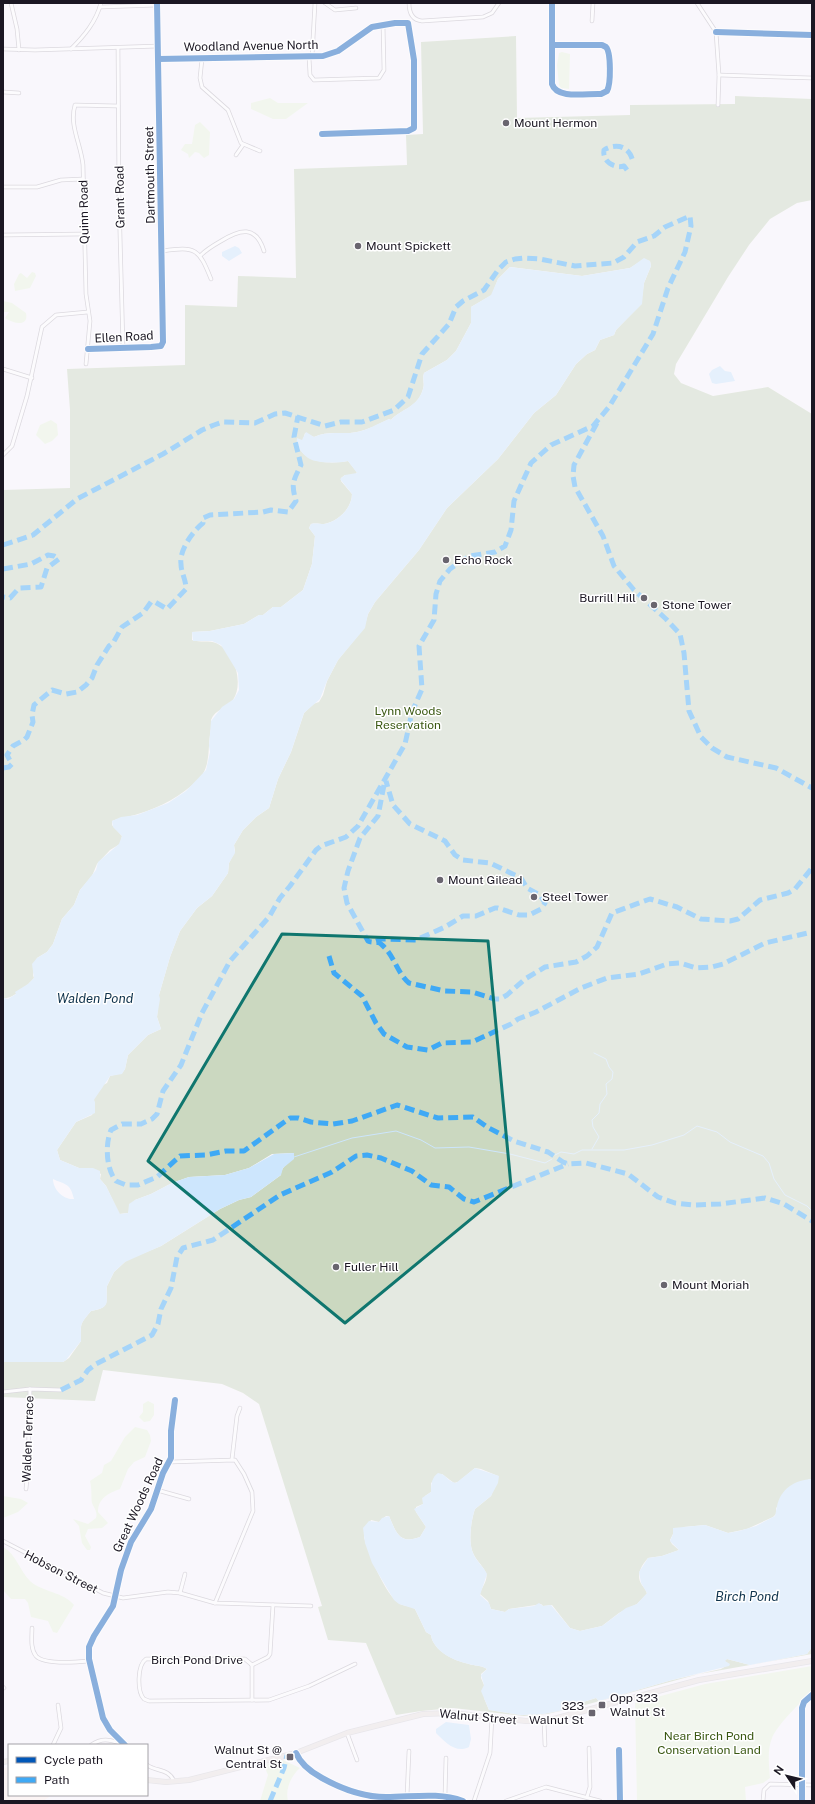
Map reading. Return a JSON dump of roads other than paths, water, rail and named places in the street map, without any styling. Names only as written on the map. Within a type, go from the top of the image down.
[{"type":"main road","name":"Walnut Street","points":[[148,1780],[189,1780],[296,1753],[347,1733],[423,1714],[451,1713],[526,1721],[544,1720],[570,1716],[699,1680],[812,1661]]},
{"type":"street","points":[[11,3],[17,29],[18,50]]},
{"type":"street","points":[[315,3],[310,75],[314,80],[379,78],[383,75],[383,24]]},
{"type":"street","points":[[325,3],[335,10],[356,8]]},
{"type":"street","points":[[409,3],[412,16],[422,21],[483,17],[492,12],[499,3]]},
{"type":"street","points":[[552,3],[552,44],[552,84],[556,91],[562,93],[601,94],[606,91],[609,84],[609,53],[606,47],[602,45],[552,44]]},
{"type":"street","points":[[592,21],[593,3]]},
{"type":"street","points":[[697,3],[716,32],[719,75],[718,105]]},
{"type":"street","points":[[71,49],[84,35],[100,5],[157,4]]},
{"type":"street","name":"Dartmouth Street","points":[[157,4],[164,333],[161,346]]},
{"type":"street","name":"Woodland Avenue North","points":[[158,59],[311,57],[328,55],[338,52],[364,31],[383,24],[408,23],[414,60],[414,128],[408,131],[322,134]]},
{"type":"street","points":[[716,32],[812,35]]},
{"type":"street","points":[[3,49],[71,49],[159,46]]},
{"type":"street","name":"Grant Road","points":[[118,48],[123,347]]},
{"type":"street","points":[[202,59],[200,75],[201,85],[228,112],[238,138],[243,144],[260,152]]},
{"type":"street","points":[[719,75],[812,78]]},
{"type":"street","points":[[3,92],[19,93]]},
{"type":"street","name":"Quinn Road","points":[[86,364],[88,349],[88,312],[82,150],[73,124],[75,106],[118,106]]},
{"type":"street","points":[[236,155],[243,144]]},
{"type":"street","points":[[3,187],[37,187],[60,180],[83,179]]},
{"type":"street","points":[[201,256],[231,234],[242,231],[249,232],[258,237],[264,251]]},
{"type":"street","points":[[3,235],[84,234]]},
{"type":"street","points":[[162,251],[191,250],[201,256],[211,279]]},
{"type":"street","points":[[3,455],[12,446],[32,378],[40,331],[46,322],[56,315],[64,312],[88,312]]},
{"type":"street","name":"Ellen Road","points":[[88,349],[161,346]]},
{"type":"street","points":[[3,369],[32,378]]},
{"type":"street","points":[[3,1392],[30,1389],[61,1390]]},
{"type":"street","name":"Walden Terrace","points":[[26,1489],[28,1470],[30,1389]]},
{"type":"street","name":"Great Woods Road","points":[[123,1744],[110,1730],[103,1718],[89,1662],[89,1647],[94,1636],[113,1606],[121,1570],[131,1542],[151,1509],[163,1473],[170,1462],[175,1400]]},
{"type":"street","points":[[232,1459],[237,1416],[240,1408]]},
{"type":"street","points":[[170,1462],[232,1459],[237,1462],[252,1492],[253,1511],[215,1603]]},
{"type":"street","points":[[157,1490],[189,1499]]},
{"type":"street","name":"Hobson Street","points":[[3,1541],[103,1593],[115,1597],[180,1593],[215,1603],[312,1606]]},
{"type":"street","points":[[180,1593],[185,1574]]},
{"type":"street","points":[[273,1605],[270,1654],[268,1657],[252,1664],[252,1700],[276,1698],[355,1664]]},
{"type":"street","points":[[32,1628],[33,1650],[37,1657],[47,1661],[89,1662]]},
{"type":"street","name":"Birch Pond Drive","points":[[252,1664],[245,1659],[146,1659],[141,1664],[140,1669],[140,1693],[144,1699],[252,1700]]},
{"type":"street","points":[[802,1801],[802,1708],[804,1702],[812,1695]]},
{"type":"street","points":[[53,1744],[61,1728],[58,1705]]},
{"type":"street","points":[[474,1801],[490,1753],[492,1717]]},
{"type":"street","points":[[544,1720],[545,1744]]},
{"type":"street","points":[[347,1733],[357,1760]]},
{"type":"street","points":[[93,1744],[99,1740],[106,1739],[121,1744]]},
{"type":"street","points":[[587,1797],[590,1787],[589,1748]]},
{"type":"street","points":[[619,1750],[620,1801]]},
{"type":"street","points":[[408,1796],[409,1751]]},
{"type":"street","points":[[296,1753],[305,1767],[333,1784],[367,1795],[445,1796],[463,1801]]},
{"type":"street","points":[[445,1796],[446,1758]]},
{"type":"street","points":[[148,1766],[151,1768],[167,1771],[174,1781]]},
{"type":"street","points":[[763,1801],[764,1790],[766,1786],[770,1784],[812,1785]]},
{"type":"street","points":[[506,1801],[546,1787],[600,1801]]},
{"type":"street","points":[[388,1801],[391,1796]]},
{"type":"water","points":[[235,246],[239,248],[242,253],[229,261],[222,256],[222,252]]},
{"type":"water","name":"Walden Pond","points":[[644,258],[650,261],[651,266],[644,283],[642,304],[616,330],[614,335],[600,340],[595,350],[587,354],[576,364],[556,395],[534,413],[498,459],[447,508],[419,550],[375,602],[368,614],[365,628],[338,660],[320,699],[304,713],[291,752],[278,779],[269,808],[256,817],[243,830],[234,845],[235,853],[229,863],[228,873],[212,896],[197,908],[180,931],[170,957],[159,995],[160,999],[157,1017],[161,1029],[148,1035],[128,1055],[125,1069],[122,1074],[110,1076],[94,1100],[95,1113],[76,1122],[57,1150],[60,1160],[79,1168],[93,1168],[100,1171],[100,1179],[106,1186],[120,1214],[128,1213],[129,1204],[135,1200],[189,1177],[225,1175],[249,1168],[274,1154],[294,1153],[294,1159],[283,1168],[281,1175],[251,1197],[239,1200],[220,1209],[161,1246],[125,1262],[114,1272],[107,1286],[107,1300],[105,1306],[91,1311],[84,1319],[81,1328],[81,1341],[66,1360],[63,1362],[3,1362],[3,998],[8,999],[16,994],[15,992],[28,984],[34,978],[32,964],[37,958],[47,952],[53,944],[62,919],[74,905],[80,890],[96,870],[98,862],[119,844],[122,836],[113,827],[112,821],[121,817],[137,815],[168,803],[186,791],[206,770],[210,752],[211,721],[222,707],[234,699],[239,690],[238,673],[221,645],[212,641],[193,641],[192,632],[210,631],[244,624],[259,615],[263,615],[273,607],[281,607],[303,590],[312,564],[315,536],[309,528],[311,524],[329,523],[343,514],[350,504],[352,494],[340,479],[345,475],[357,473],[348,461],[320,462],[313,460],[302,453],[298,446],[297,438],[302,440],[306,432],[314,437],[330,433],[351,433],[361,431],[389,419],[391,420],[413,404],[421,395],[424,385],[424,373],[447,360],[456,351],[471,323],[471,307],[491,295],[498,279],[510,267],[582,276],[630,268]],"holes":[[[53,1179],[64,1183],[69,1187],[74,1199],[66,1198],[60,1194],[53,1183]]]},
{"type":"water","points":[[720,366],[725,371],[731,372],[735,381],[716,384],[712,383],[709,374],[712,370]]},
{"type":"water","name":"Birch Pond","points":[[475,1468],[499,1476],[498,1483],[491,1496],[475,1509],[471,1525],[471,1548],[474,1556],[487,1574],[480,1595],[489,1603],[491,1609],[505,1612],[509,1609],[534,1606],[539,1603],[543,1606],[551,1605],[570,1628],[580,1631],[602,1626],[626,1608],[637,1604],[647,1593],[641,1583],[639,1572],[648,1558],[662,1556],[679,1550],[670,1541],[673,1534],[673,1528],[705,1525],[728,1533],[756,1526],[775,1516],[779,1500],[789,1486],[800,1481],[812,1479],[812,1647],[807,1654],[750,1665],[727,1659],[725,1661],[730,1664],[729,1666],[672,1680],[599,1701],[596,1698],[580,1703],[574,1708],[543,1714],[521,1715],[489,1710],[481,1691],[484,1685],[481,1675],[487,1669],[451,1658],[445,1654],[436,1646],[431,1635],[426,1632],[415,1609],[399,1604],[394,1600],[372,1563],[365,1543],[363,1528],[369,1521],[379,1522],[382,1518],[389,1516],[399,1536],[407,1539],[420,1537],[426,1527],[414,1509],[423,1504],[422,1498],[431,1492],[434,1477],[438,1473],[456,1483]]},
{"type":"water","points":[[446,1722],[469,1725],[471,1739],[469,1747],[464,1749],[455,1748],[436,1733],[436,1729]]},
{"type":"waterway","points":[[592,1149],[599,1137],[593,1127],[592,1120],[599,1113],[600,1104],[607,1094],[606,1084],[612,1079],[613,1072],[606,1059],[594,1053]]},
{"type":"waterway","points":[[555,1155],[561,1152],[574,1154],[582,1150],[624,1150],[652,1145],[684,1135],[697,1126],[717,1132],[730,1142],[763,1156],[769,1163],[774,1179],[785,1195],[807,1206],[812,1211]]},
{"type":"waterway","points":[[294,1157],[352,1138],[396,1131],[421,1140],[435,1148],[469,1147],[510,1154],[545,1163],[552,1159]]},
{"type":"place","name":"Mount Hermon","points":[[506,123]]},
{"type":"place","name":"Mount Spickett","points":[[358,246]]},
{"type":"place","name":"Echo Rock","points":[[446,560]]},
{"type":"place","name":"Burrill Hill","points":[[644,598]]},
{"type":"place","name":"Stone Tower","points":[[654,605]]},
{"type":"place","name":"Mount Gilead","points":[[440,880]]},
{"type":"place","name":"Steel Tower","points":[[534,897]]},
{"type":"place","name":"Fuller Hill","points":[[336,1267]]},
{"type":"place","name":"Mount Moriah","points":[[664,1285]]},
{"type":"place","name":"Opp 323 Walnut St","points":[[602,1705]]},
{"type":"place","name":"323 Walnut St","points":[[592,1713]]},
{"type":"place","name":"Walnut St @ Central St","points":[[290,1757]]},
{"type":"park label","name":"Lynn Woods Reservation","points":[[408,718]]},
{"type":"park label","name":"Near Birch Pond Conservation Land","points":[[709,1743]]}]
